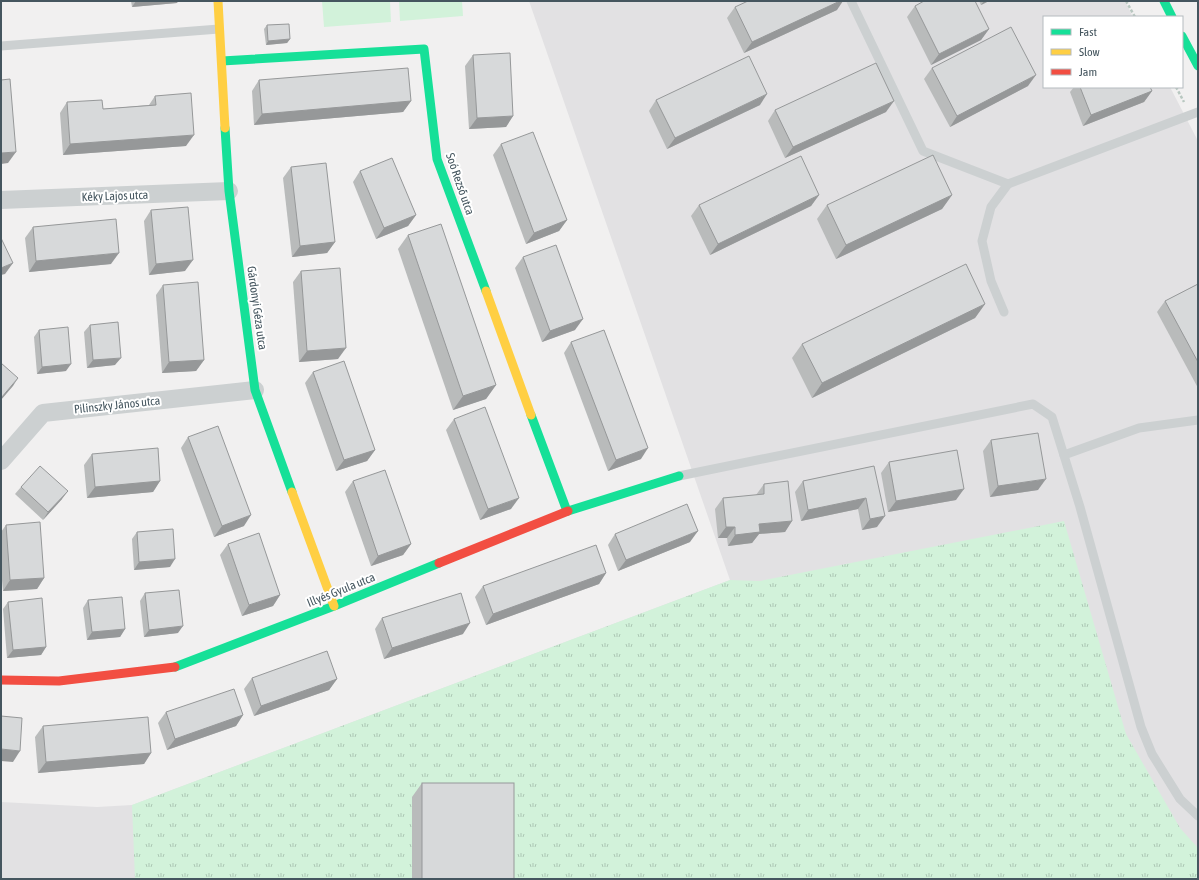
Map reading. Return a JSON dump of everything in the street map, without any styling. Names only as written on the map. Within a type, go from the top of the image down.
[{"type":"street","name":"Gárdonyi Géza utca","points":[[218,1],[229,191],[255,390],[334,606]]},
{"type":"street","points":[[1164,1],[1172,16]]},
{"type":"street","points":[[1183,38],[1198,66]]},
{"type":"street","name":"Soó Rezső utca","points":[[222,61],[424,49],[437,159],[567,512]]},
{"type":"street","name":"Kéky Lajos utca","points":[[1,200],[229,191]]},
{"type":"street","name":"Pilinszky János utca","points":[[1,461],[43,413],[255,390]]},
{"type":"street","name":"Illyés Gyula utca","points":[[1,680],[59,681],[178,667],[567,512],[679,476]]},
{"type":"lane","points":[[851,1],[923,151],[1008,184]]},
{"type":"lane","points":[[1,46],[219,29]]},
{"type":"lane","points":[[1004,312],[991,281],[982,241],[991,207],[1008,184],[1198,112]]},
{"type":"lane","points":[[679,476],[1032,404],[1052,418],[1082,514],[1141,727],[1152,754],[1180,799],[1198,816]]},
{"type":"lane","points":[[1064,455],[1139,428],[1198,420]]},
{"type":"path","points":[[1126,1],[1134,16]]},
{"type":"shaded area","points":[[529,1],[1125,1],[1132,16],[1043,16],[1043,88],[1171,88],[1198,141],[1198,879],[1,879],[1,802],[97,807],[132,805],[730,580]]},
{"type":"green space","points":[[322,1],[390,1],[391,22],[324,27]]},
{"type":"green space","points":[[399,1],[462,1],[463,16],[400,21]]},
{"type":"green space","points":[[1064,521],[1126,734],[1180,828],[1198,848],[1198,879],[135,879],[132,805],[730,580],[760,581]]},
{"type":"building","points":[[748,1],[840,1],[752,42],[735,7]]},
{"type":"building","points":[[924,1],[975,1],[989,29],[939,54],[915,6]]},
{"type":"building","points":[[289,24],[290,39],[268,41],[267,25]]},
{"type":"building","points":[[1011,27],[1036,75],[957,116],[932,68]]},
{"type":"building","points":[[510,53],[513,116],[477,118],[473,55]]},
{"type":"building","points":[[749,56],[767,94],[675,138],[656,100]]},
{"type":"building","points":[[876,63],[894,101],[793,147],[775,110]]},
{"type":"building","points":[[408,68],[411,101],[262,114],[259,80]]},
{"type":"building","points":[[10,79],[16,152],[1,153],[1,80]]},
{"type":"building","points":[[1080,88],[1150,88],[1152,91],[1091,115]]},
{"type":"building","points":[[191,93],[194,135],[70,144],[67,102],[102,100],[103,109],[156,105],[155,96]]},
{"type":"building","points":[[533,132],[567,220],[534,233],[501,144]]},
{"type":"building","points":[[933,155],[952,195],[846,245],[827,205]]},
{"type":"building","points":[[801,156],[819,195],[718,244],[699,205]]},
{"type":"building","points":[[392,158],[416,215],[384,228],[360,171]]},
{"type":"building","points":[[326,163],[335,242],[300,246],[291,167]]},
{"type":"building","points":[[188,207],[193,260],[156,264],[151,210]]},
{"type":"building","points":[[116,219],[119,253],[36,261],[33,227]]},
{"type":"building","points":[[441,224],[496,385],[463,396],[408,235]]},
{"type":"building","points":[[1,238],[13,263],[1,268]]},
{"type":"building","points":[[556,245],[583,319],[550,331],[523,257]]},
{"type":"building","points":[[966,264],[985,304],[822,383],[802,344]]},
{"type":"building","points":[[340,268],[346,348],[307,351],[301,271]]},
{"type":"building","points":[[198,282],[204,360],[169,362],[163,285]]},
{"type":"building","points":[[1198,284],[1198,362],[1165,301]]},
{"type":"building","points":[[118,322],[121,358],[93,360],[90,325]]},
{"type":"building","points":[[68,327],[71,364],[42,367],[39,330]]},
{"type":"building","points":[[604,330],[648,448],[616,460],[571,342]]},
{"type":"building","points":[[344,361],[375,450],[344,460],[313,372]]},
{"type":"building","points":[[1,363],[18,378],[1,398]]},
{"type":"building","points":[[485,407],[519,498],[488,509],[454,419]]},
{"type":"building","points":[[218,426],[251,515],[222,526],[188,437]]},
{"type":"building","points":[[1038,433],[1046,479],[998,486],[991,440]]},
{"type":"building","points":[[158,448],[160,481],[95,487],[92,454]]},
{"type":"building","points":[[957,450],[964,489],[896,501],[889,462]]},
{"type":"building","points":[[40,466],[68,491],[48,512],[21,487]]},
{"type":"building","points":[[874,466],[885,516],[870,519],[866,498],[808,510],[803,481]]},
{"type":"building","points":[[385,470],[411,544],[378,556],[353,481]]},
{"type":"building","points":[[788,481],[792,521],[759,524],[760,532],[735,535],[735,527],[726,527],[723,498],[764,494],[764,484]]},
{"type":"building","points":[[687,504],[698,531],[626,560],[615,534]]},
{"type":"building","points":[[40,522],[44,578],[10,580],[6,525]]},
{"type":"building","points":[[173,529],[175,559],[139,562],[137,532]]},
{"type":"building","points":[[259,533],[280,595],[249,605],[228,544]]},
{"type":"building","points":[[596,545],[606,573],[493,614],[483,586]]},
{"type":"building","points":[[179,590],[183,626],[149,630],[145,593]]},
{"type":"building","points":[[461,593],[470,623],[392,648],[382,618]]},
{"type":"building","points":[[122,597],[125,629],[92,632],[88,600]]},
{"type":"building","points":[[42,598],[46,647],[13,650],[8,602]]},
{"type":"building","points":[[327,651],[337,679],[261,706],[252,678]]},
{"type":"building","points":[[234,689],[243,715],[175,739],[166,712]]},
{"type":"building","points":[[1,716],[22,718],[20,751],[1,749]]},
{"type":"building","points":[[148,717],[151,753],[46,762],[43,726]]},
{"type":"building","points":[[422,783],[514,783],[514,879],[422,879]]},
{"type":"traffic: fast","points":[[1164,1],[1172,16]]},
{"type":"traffic: fast","points":[[1183,38],[1198,66]]},
{"type":"traffic: fast","points":[[222,61],[424,49],[437,159],[486,291]]},
{"type":"traffic: fast","points":[[225,128],[229,191],[255,390],[292,492]]},
{"type":"traffic: fast","points":[[531,415],[567,511]]},
{"type":"traffic: fast","points":[[568,511],[679,476]]},
{"type":"traffic: fast","points":[[175,667],[334,606],[439,563]]},
{"type":"traffic: slow","points":[[218,1],[225,128]]},
{"type":"traffic: slow","points":[[486,291],[531,415]]},
{"type":"traffic: slow","points":[[292,492],[334,606]]},
{"type":"traffic: jam","points":[[439,563],[568,511]]},
{"type":"traffic: jam","points":[[1,680],[59,681],[175,667]]}]
